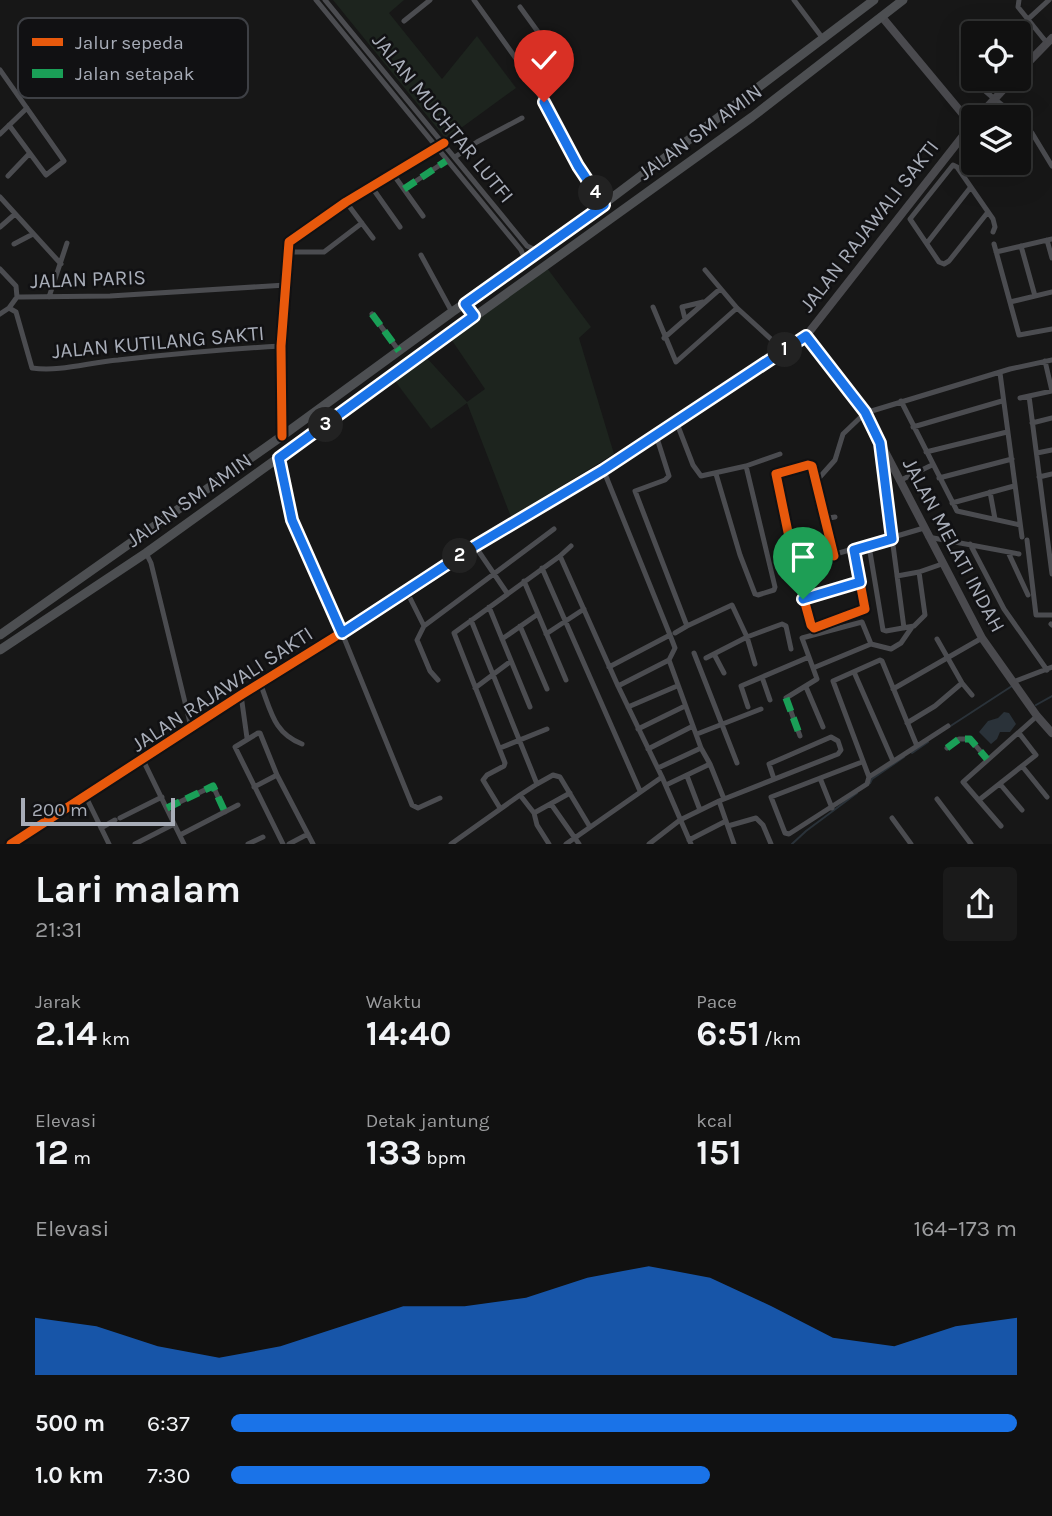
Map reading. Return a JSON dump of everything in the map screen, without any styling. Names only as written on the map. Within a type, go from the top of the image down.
[{"type":"main road","name":"JALAN SM AMIN","points":[[0,635],[540,252],[874,0]]},
{"type":"main road","name":"JALAN SM AMIN","points":[[0,650],[146,553],[279,458],[752,117],[902,0]]},
{"type":"main road","points":[[882,17],[961,110]]},
{"type":"main road","points":[[1031,60],[1050,41]]},
{"type":"main road","points":[[989,105],[1002,91]]},
{"type":"main road","name":"JALAN RAJAWALI SAKTI","points":[[11,844],[475,546],[603,470],[806,336],[961,137]]},
{"type":"main road","points":[[465,304],[474,316]]},
{"type":"main road","name":"JALAN MELATI INDAH","points":[[806,336],[865,412],[982,638],[1052,733]]},
{"type":"street","name":"JALAN MUCHTAR LUTFI","points":[[316,0],[521,250],[526,262]]},
{"type":"street","name":"JALAN MUCHTAR LUTFI","points":[[326,0],[527,246],[540,252]]},
{"type":"street","points":[[404,21],[430,0]]},
{"type":"street","points":[[474,0],[530,78],[578,166],[604,205]]},
{"type":"street","points":[[794,0],[824,40]]},
{"type":"street","points":[[1019,0],[1017,7],[1050,41]]},
{"type":"street","points":[[1027,19],[1049,0]]},
{"type":"street","points":[[516,57],[537,43],[541,36],[520,6]]},
{"type":"street","points":[[0,70],[18,95]]},
{"type":"street","points":[[984,91],[1004,105]]},
{"type":"street","points":[[9,125],[47,175],[65,161],[20,98]]},
{"type":"street","points":[[0,134],[27,108]]},
{"type":"street","points":[[456,157],[477,142],[522,118]]},
{"type":"street","points":[[1031,132],[1051,162]]},
{"type":"street","points":[[362,223],[324,252],[287,252],[293,237],[444,143]]},
{"type":"street","points":[[8,176],[29,154]]},
{"type":"street","points":[[404,189],[446,161]]},
{"type":"street","points":[[988,212],[946,263],[939,262],[910,217],[953,165],[957,167],[970,188],[988,212],[995,223],[993,232]]},
{"type":"street","points":[[393,174],[423,216]]},
{"type":"street","points":[[371,186],[400,227]]},
{"type":"street","points":[[927,243],[970,188]]},
{"type":"street","points":[[920,189],[928,195]]},
{"type":"street","points":[[0,197],[61,264]]},
{"type":"street","points":[[346,202],[373,238]]},
{"type":"street","points":[[0,227],[15,214]]},
{"type":"street","points":[[14,244],[33,234]]},
{"type":"street","points":[[996,252],[1050,239],[1052,258]]},
{"type":"street","points":[[49,297],[67,243]]},
{"type":"street","points":[[994,244],[1020,336],[1052,329]]},
{"type":"street","points":[[1021,246],[1035,296]]},
{"type":"street","name":"JALAN KUTILANG SAKTI","points":[[282,436],[281,346],[287,252]]},
{"type":"street","points":[[421,255],[452,312]]},
{"type":"street","points":[[0,269],[16,286],[17,297]]},
{"type":"street","points":[[705,271],[737,307],[784,351]]},
{"type":"street","name":"JALAN PARIS","points":[[9,308],[17,297],[286,285]]},
{"type":"street","points":[[664,338],[720,289]]},
{"type":"street","points":[[1010,302],[1052,292]]},
{"type":"street","points":[[685,320],[682,307],[706,301]]},
{"type":"street","points":[[653,307],[664,338],[677,362],[737,307]]},
{"type":"street","points":[[0,314],[9,308]]},
{"type":"street","name":"JALAN KUTILANG SAKTI","points":[[9,308],[13,309],[19,318],[32,368],[58,368],[118,359],[281,346]]},
{"type":"street","points":[[372,314],[399,351]]},
{"type":"street","points":[[835,517],[827,515],[819,478],[835,460],[843,434],[865,412],[1049,361],[1052,391],[1020,398]]},
{"type":"street","points":[[1000,373],[1014,486],[1036,614],[1052,615]]},
{"type":"street","points":[[1029,396],[1049,533],[1052,574]]},
{"type":"street","points":[[901,401],[957,511],[1020,525]]},
{"type":"street","points":[[913,427],[1002,401]]},
{"type":"street","points":[[1032,423],[1052,418]]},
{"type":"street","points":[[677,421],[696,471],[701,476],[746,466],[780,454]]},
{"type":"street","points":[[926,452],[1007,432]]},
{"type":"street","points":[[656,435],[669,475],[665,480],[635,491],[687,626]]},
{"type":"street","points":[[813,668],[871,644],[891,649],[901,643],[908,627],[897,576],[880,443]]},
{"type":"street","points":[[1037,453],[1052,450]]},
{"type":"street","points":[[771,457],[773,465]]},
{"type":"street","points":[[279,458],[292,520],[342,633],[412,805],[421,807],[440,798]]},
{"type":"street","points":[[939,478],[1012,459]]},
{"type":"street","points":[[834,556],[812,467],[808,465],[776,474],[795,566],[811,625],[817,627],[863,612],[866,607],[854,550]]},
{"type":"street","points":[[900,481],[932,465]]},
{"type":"street","points":[[716,474],[740,555],[755,594],[758,595],[774,590],[775,587],[746,466]]},
{"type":"street","points":[[603,470],[673,634],[674,648],[669,660],[701,748],[710,764],[734,844]]},
{"type":"street","points":[[1039,477],[1052,474]]},
{"type":"street","points":[[952,503],[1014,486]]},
{"type":"street","points":[[990,492],[995,519]]},
{"type":"street","points":[[1043,504],[1052,502]]},
{"type":"street","points":[[795,566],[923,528]]},
{"type":"street","points":[[438,680],[430,671],[417,640],[424,626],[554,529]]},
{"type":"street","points":[[928,537],[1019,554]]},
{"type":"street","points":[[970,544],[1004,609],[1050,668],[1013,682]]},
{"type":"street","points":[[869,545],[881,627],[886,631],[918,624],[925,615],[919,572]]},
{"type":"street","points":[[475,546],[507,593]]},
{"type":"street","points":[[500,808],[483,780],[505,766],[500,748],[451,634],[571,546]]},
{"type":"street","points":[[1008,552],[1028,595]]},
{"type":"street","points":[[146,553],[191,727]]},
{"type":"street","points":[[560,556],[690,842],[727,824],[756,818],[763,825],[771,844]]},
{"type":"street","points":[[897,576],[942,564]]},
{"type":"street","points":[[542,568],[639,791]]},
{"type":"street","points":[[524,581],[566,680]]},
{"type":"street","points":[[803,599],[860,582]]},
{"type":"street","points":[[407,592],[424,626]]},
{"type":"street","points":[[609,667],[732,605],[747,637],[755,664]]},
{"type":"street","points":[[489,607],[530,707]]},
{"type":"street","points":[[546,634],[583,609]]},
{"type":"street","points":[[502,639],[538,614]]},
{"type":"street","points":[[471,620],[537,784]]},
{"type":"street","points":[[800,736],[786,698],[817,679],[802,638],[862,622],[871,644]]},
{"type":"street","points":[[706,658],[747,637],[782,624],[786,626],[791,649]]},
{"type":"street","points":[[520,626],[547,689]]},
{"type":"street","points":[[893,689],[982,638]]},
{"type":"street","points":[[937,639],[947,660],[972,695]]},
{"type":"street","points":[[694,653],[737,763]]},
{"type":"street","points":[[714,654],[724,673]]},
{"type":"street","points":[[748,708],[741,686],[809,657]]},
{"type":"street","points":[[618,686],[669,660]]},
{"type":"street","points":[[869,777],[832,682],[880,660],[883,662],[917,746]]},
{"type":"street","points":[[475,688],[511,661]]},
{"type":"street","points":[[854,672],[893,761]]},
{"type":"street","points":[[762,677],[770,700]]},
{"type":"street","points":[[260,683],[278,729],[284,736],[302,744]]},
{"type":"street","points":[[907,723],[935,706],[962,683]]},
{"type":"street","points":[[628,707],[677,686]]},
{"type":"street","points":[[806,687],[823,727]]},
{"type":"street","points":[[241,695],[247,738]]},
{"type":"street","points":[[638,729],[685,706]]},
{"type":"street","points":[[697,734],[761,709]]},
{"type":"street","points":[[1001,827],[963,782],[1037,716]]},
{"type":"street","points":[[648,749],[693,726]]},
{"type":"street","points":[[862,762],[772,797],[787,834],[832,808],[867,784],[869,777],[948,726]]},
{"type":"street","points":[[500,748],[547,729]]},
{"type":"street","points":[[283,844],[235,747],[260,733],[277,775],[313,844]]},
{"type":"street","points":[[979,800],[1036,755],[1019,733]]},
{"type":"street","points":[[649,844],[680,820],[721,800],[838,754],[841,750],[838,741],[831,737],[769,764],[774,779]]},
{"type":"street","points":[[947,748],[959,739],[970,739],[988,759]]},
{"type":"street","points":[[658,768],[701,748]]},
{"type":"street","points":[[143,760],[184,844]]},
{"type":"street","points":[[666,785],[710,764]]},
{"type":"street","points":[[1022,766],[1047,797]]},
{"type":"street","points":[[254,787],[277,775]]},
{"type":"street","points":[[451,844],[500,808],[556,775],[590,827]]},
{"type":"street","points":[[687,776],[700,810]]},
{"type":"street","points":[[566,844],[662,777]]},
{"type":"street","points":[[820,778],[832,808]]},
{"type":"street","points":[[167,808],[212,783],[225,811]]},
{"type":"street","points":[[1000,784],[1022,810]]},
{"type":"street","points":[[534,813],[570,793]]},
{"type":"street","points":[[520,795],[534,813],[537,825],[549,844]]},
{"type":"street","points":[[86,797],[109,844]]},
{"type":"street","points":[[101,828],[162,797]]},
{"type":"street","points":[[936,799],[971,844]]},
{"type":"street","points":[[551,804],[579,844]]},
{"type":"street","points":[[180,835],[238,805]]},
{"type":"street","points":[[892,818],[911,844]]},
{"type":"street","points":[[135,844],[174,824]]},
{"type":"street","points":[[289,844],[308,834]]},
{"type":"street","points":[[248,844],[263,837]]},
{"type":"shaded area","points":[[333,0],[404,0],[389,13],[442,79],[477,36],[516,88],[446,139]]},
{"type":"shaded area","points":[[547,268],[591,327],[579,338],[614,454],[511,517],[467,403],[431,429],[395,381],[426,357],[467,402],[485,389],[451,339]]},
{"type":"shaded area","points":[[1004,712],[1009,713],[1016,724],[1010,732],[1000,732],[991,744],[979,732],[988,721],[998,718]]},
{"type":"waterway","points":[[949,727],[1012,686]]},
{"type":"waterway","points":[[1036,705],[1052,696]]},
{"type":"waterway","points":[[912,753],[928,742]]},
{"type":"waterway","points":[[870,783],[904,757]]},
{"type":"waterway","points":[[792,844],[857,793]]},
{"type":"marked path","points":[[404,189],[446,161]]},
{"type":"marked path","points":[[372,314],[399,351]]},
{"type":"marked path","points":[[786,698],[800,736]]},
{"type":"marked path","points":[[947,748],[959,739],[970,739],[987,759]]},
{"type":"marked path","points":[[167,808],[213,786],[225,812]]},
{"type":"cycle path","points":[[282,436],[281,346],[289,242],[346,202],[444,143]]},
{"type":"cycle path","points":[[11,844],[475,546],[603,469],[806,336]]},
{"type":"cycle path","points":[[834,556],[812,466],[776,474],[795,566],[814,628],[865,609],[854,550]]},
{"type":"route","points":[[544,102],[578,166],[604,205],[465,304],[474,316],[279,458],[292,520],[342,633],[475,546],[603,470],[806,336],[865,412],[880,443],[892,539],[854,550],[860,582],[803,599]]}]
